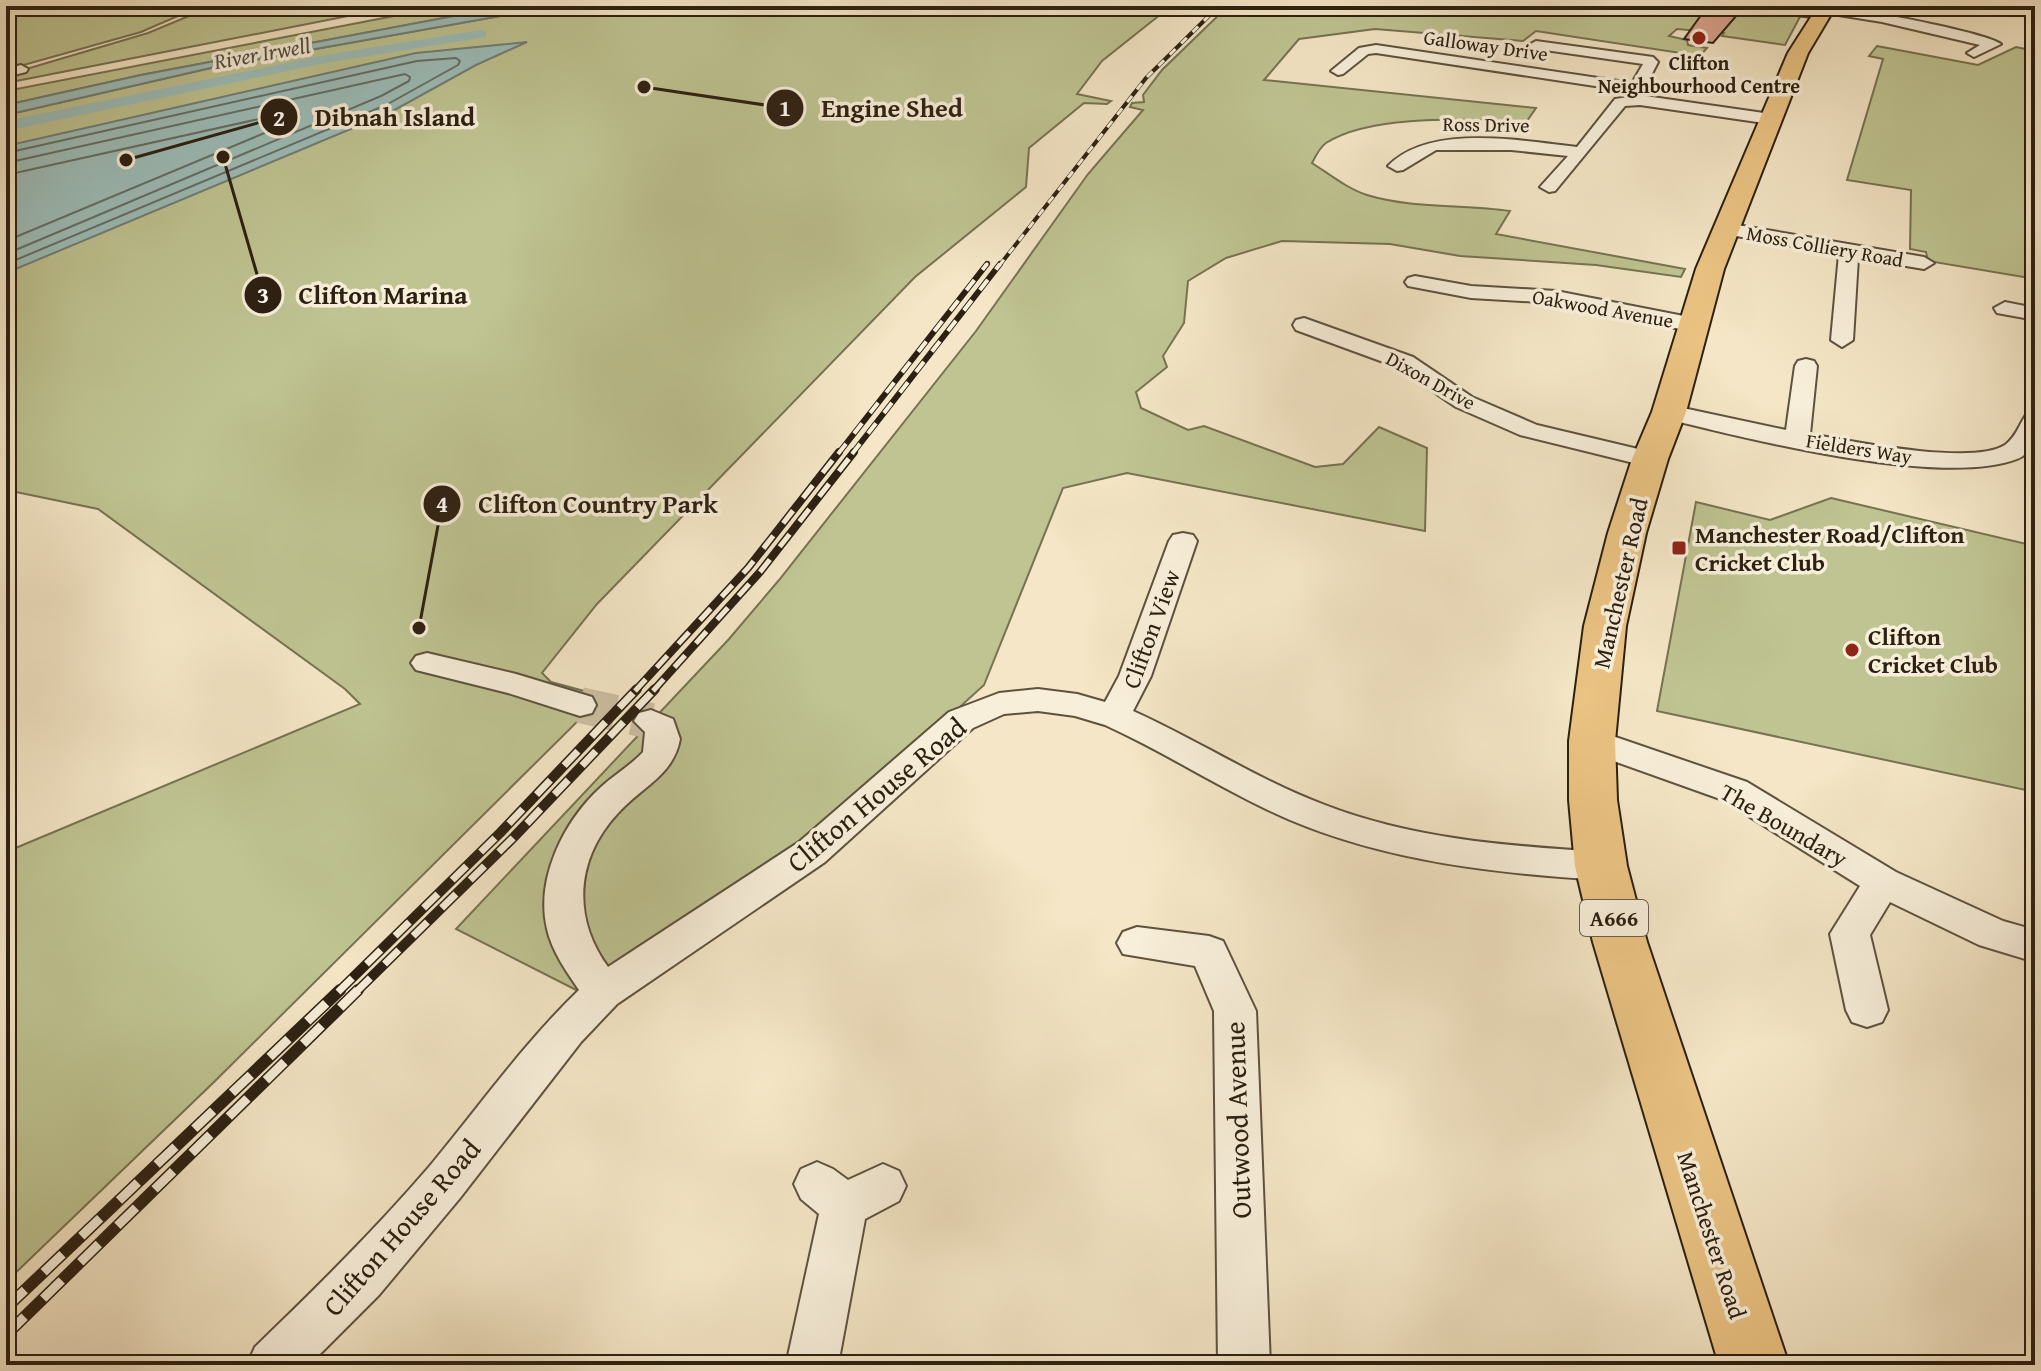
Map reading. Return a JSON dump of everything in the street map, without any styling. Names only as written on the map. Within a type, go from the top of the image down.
[{"type":"main road","name":"Manchester Road","points":[[1754,1365],[1653,1053],[1601,866],[1593,800],[1592,741],[1605,626],[1627,533],[1710,269],[1801,46],[1824,10]]},
{"type":"street","points":[[1755,6],[1824,10],[1994,44],[1974,53]]},
{"type":"street","points":[[1902,39],[1925,28]]},
{"type":"street","points":[[1536,45],[1651,62],[1637,94],[1620,102],[1549,187]]},
{"type":"street","name":"Galloway Drive","points":[[1338,71],[1369,49],[1463,62],[1771,119]]},
{"type":"street","points":[[1447,79],[1463,62]]},
{"type":"street","name":"Ross Drive","points":[[1397,166],[1406,163],[1425,147],[1435,145],[1511,145],[1581,152]]},
{"type":"street","name":"Moss Colliery Road","points":[[1726,229],[1924,263]]},
{"type":"street","points":[[1842,340],[1849,250]]},
{"type":"street","name":"Oakwood Avenue","points":[[1415,282],[1471,292],[1556,297],[1694,325]]},
{"type":"street","points":[[2005,308],[2035,314],[2034,296]]},
{"type":"street","name":"Dixon Drive","points":[[1304,325],[1405,362],[1464,402],[1529,430],[1660,436]]},
{"type":"street","points":[[1797,438],[1813,378]]},
{"type":"street","points":[[2035,420],[2025,441],[2007,454],[2035,470]]},
{"type":"street","name":"Fielders Way","points":[[1660,436],[1797,438],[1925,458],[1982,458],[2007,454]]},
{"type":"street","name":"Clifton View","points":[[1114,716],[1135,676],[1184,541]]},
{"type":"street","points":[[427,663],[516,684],[580,705]]},
{"type":"street","name":"Clifton House Road","points":[[273,1365],[362,1278],[444,1183],[566,1029],[603,992],[812,852],[973,712],[997,704],[1043,699],[1082,705],[1114,716],[1293,807],[1364,833],[1453,852],[1601,866]]},
{"type":"street","points":[[603,992],[574,947],[566,927],[563,891],[575,852],[593,821],[612,797],[649,768],[661,753],[665,739],[661,727],[651,721]]},
{"type":"street","name":"The Boundary","points":[[1592,741],[1735,791],[1883,882],[1993,934],[2035,946]]},
{"type":"street","points":[[1867,1010],[1850,934],[1883,882]]},
{"type":"street","name":"Outwood Avenue","points":[[1137,943],[1209,952],[1235,1011],[1244,1365]]},
{"type":"street","points":[[812,1365],[848,1192]]},
{"type":"green space","points":[[6,6],[201,6],[141,32],[6,70]]},
{"type":"green space","points":[[213,6],[399,6],[6,83],[6,75],[148,33]]},
{"type":"green space","points":[[446,6],[507,6],[141,75],[6,105],[6,91]]},
{"type":"green space","points":[[556,6],[1171,6],[1102,61],[1077,94],[1111,101],[1107,104],[1084,103],[1029,148],[1026,187],[915,277],[597,604],[542,673],[551,682],[603,696],[213,1083],[6,1282],[6,852],[360,704],[345,689],[98,509],[6,490],[6,115],[215,67]]},
{"type":"green space","points":[[1228,6],[1745,6],[1802,13],[1785,45],[1722,36],[1724,33],[1677,29],[1669,36],[1687,40],[1688,45],[1707,48],[1700,56],[1536,31],[1523,41],[1375,29],[1299,39],[1264,80],[1536,108],[1527,121],[1424,120],[1346,133],[1324,145],[1312,163],[1339,181],[1360,192],[1384,199],[1510,211],[1496,234],[1685,269],[1681,277],[1596,265],[1460,256],[1390,244],[1282,241],[1226,258],[1188,281],[1184,323],[1163,356],[1167,367],[1136,392],[1141,408],[1188,430],[1204,426],[1315,467],[1343,464],[1379,427],[1427,448],[1425,531],[1127,473],[1063,488],[984,685],[794,858],[588,996],[456,929],[729,639],[779,580],[976,331],[1088,174],[1143,110],[1130,107],[1132,103],[1144,102],[1143,95],[1162,70]]},
{"type":"green space","points":[[1877,46],[1978,65],[2016,47],[2035,51],[2035,279],[1928,261],[1926,252],[1910,249],[1911,190],[1847,180],[1883,59],[1869,56]]},
{"type":"green space","name":"Clifton Cricket Club","points":[[1831,498],[2035,546],[2035,792],[1657,711],[1696,502],[1770,520]]},
{"type":"water","name":"River Irwell","points":[[507,6],[556,6],[215,67],[6,115],[6,105],[141,75]]},
{"type":"water","points":[[527,42],[476,65],[389,113],[6,273],[6,146],[416,53]]},
{"type":"building","points":[[1704,11],[1737,15],[1713,43],[1684,39]]},
{"type":"waterway","points":[[624,13],[657,6]]},
{"type":"waterway","name":"River Irwell","points":[[6,126],[325,59],[481,34]]},
{"type":"tunnel","points":[[580,705],[651,721]]},
{"type":"railway","points":[[999,266],[1146,78],[1219,6]]},
{"type":"railway","points":[[838,454],[987,264]]},
{"type":"railway","points":[[852,454],[1000,264]]},
{"type":"railway","points":[[635,691],[748,568],[839,452]]},
{"type":"railway","points":[[653,691],[760,572],[854,452]]},
{"type":"railway","points":[[338,992],[500,833],[637,689]]},
{"type":"railway","points":[[356,992],[513,838],[655,689]]},
{"type":"railway","points":[[6,1308],[340,990]]},
{"type":"railway","points":[[6,1335],[358,990]]},
{"type":"place","name":"Clifton Neighbourhood Centre","points":[[1699,38]]},
{"type":"place","name":"Engine Shed","points":[[644,87]]},
{"type":"place","name":"Clifton Marina","points":[[223,157]]},
{"type":"place","name":"Dibnah Island","points":[[126,160]]},
{"type":"place","name":"Manchester Road/Clifton Cricket Club","points":[[1679,548]]},
{"type":"place","name":"Clifton Country Park","points":[[419,628]]},
{"type":"place","name":"Clifton Cricket Club","points":[[1852,650]]}]
